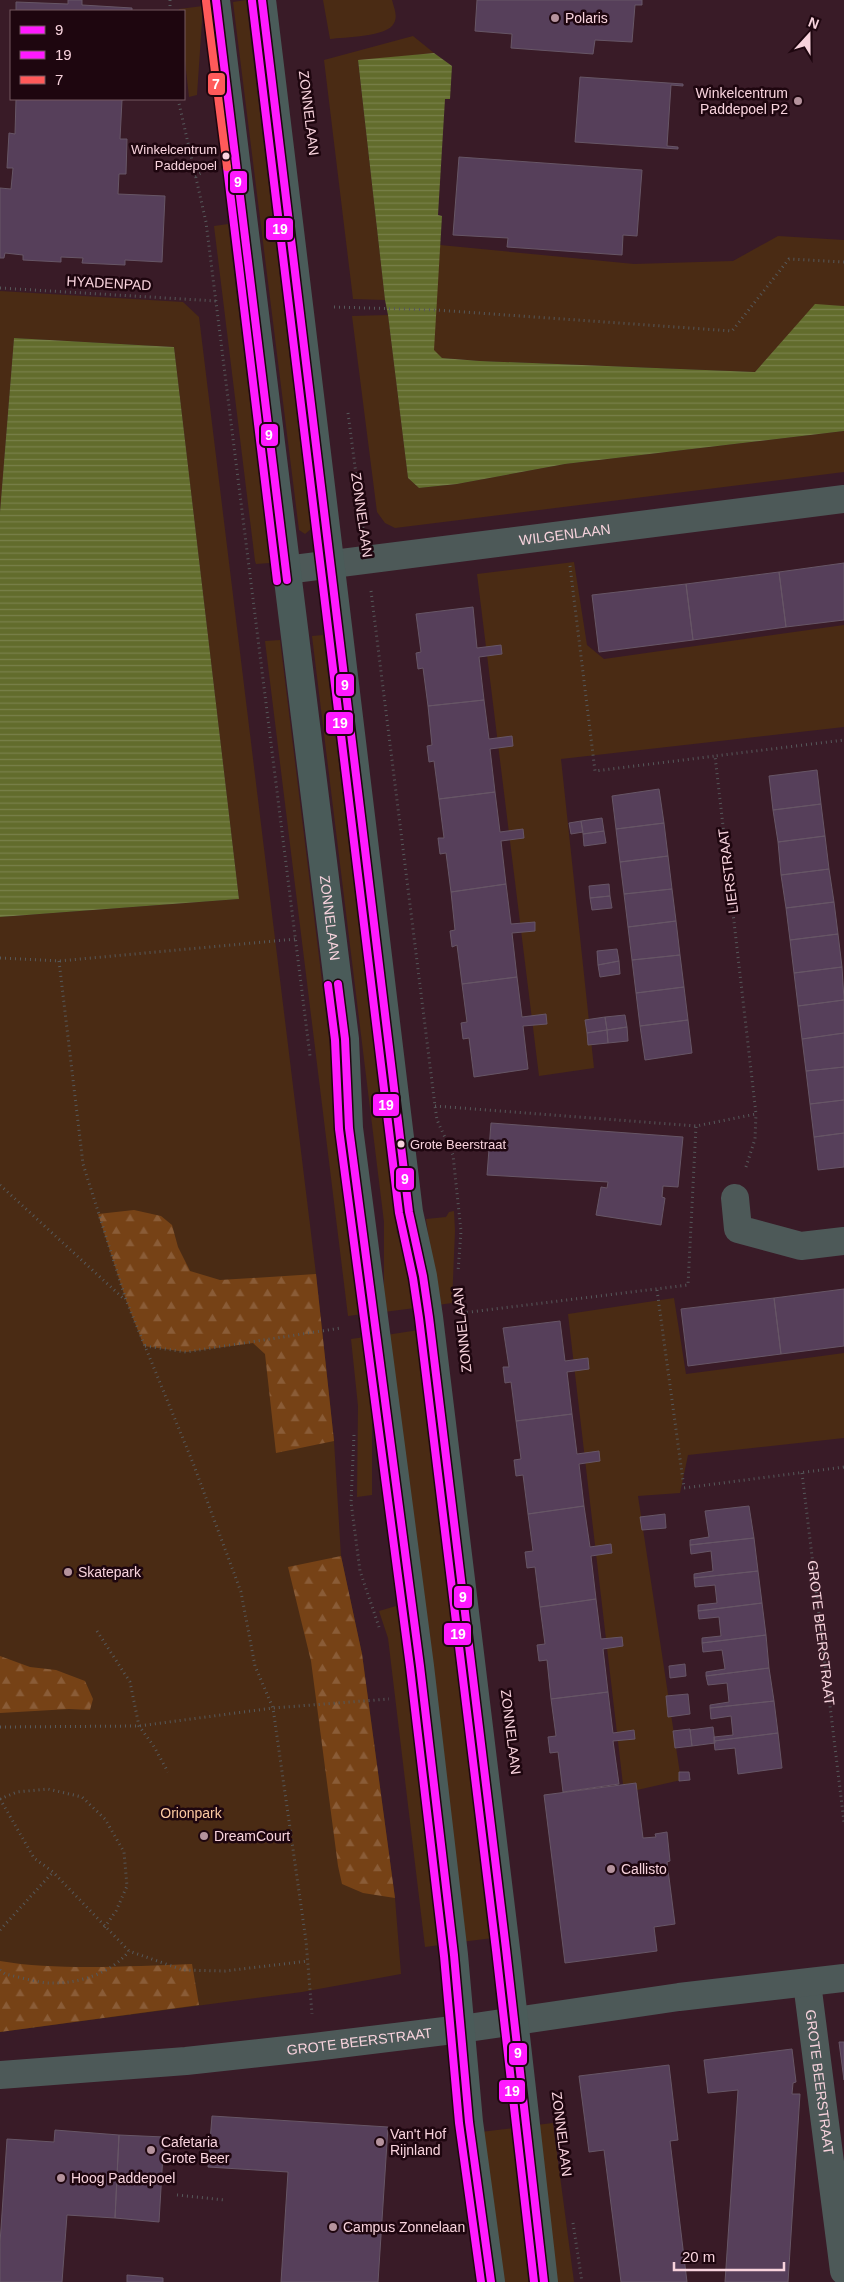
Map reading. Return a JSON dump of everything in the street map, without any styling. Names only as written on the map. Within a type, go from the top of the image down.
[{"type":"street","name":"ZONNELAAN","points":[[216,0],[345,1038],[349,1128],[420,1666],[454,1955],[470,2122],[491,2282]]},
{"type":"street","points":[[262,0],[409,1212],[423,1276],[431,1337],[544,2282]]},
{"type":"street","name":"WILGENLAAN","points":[[286,570],[844,499]]},
{"type":"street","points":[[735,1198],[738,1229],[801,1246],[844,1241]]},
{"type":"street","name":"GROTE BEERSTRAAT","points":[[0,2075],[186,2061],[314,2047],[461,2029],[678,1997],[844,1978]]},
{"type":"street","name":"GROTE BEERSTRAAT","points":[[807,1983],[844,2271]]},
{"type":"path","points":[[195,176],[201,173]]},
{"type":"path","points":[[334,307],[436,310],[732,330],[789,259],[844,262]]},
{"type":"path","name":"HYADENPAD","points":[[0,288],[216,301]]},
{"type":"path","points":[[333,297],[335,316]]},
{"type":"path","name":"ZONNELAAN","points":[[347,404],[368,559],[435,1106],[437,1120],[453,1155],[460,1210],[458,1280]]},
{"type":"path","points":[[566,534],[595,771],[844,740]]},
{"type":"path","name":"LIERSTRAAT","points":[[715,756],[756,1114],[755,1139],[735,1198]]},
{"type":"path","points":[[0,958],[58,961],[296,939]]},
{"type":"path","points":[[58,961],[83,1164],[126,1300],[193,1463],[241,1592],[255,1666],[273,1708],[308,1961],[314,2047]]},
{"type":"path","points":[[435,1106],[696,1126],[756,1114]]},
{"type":"path","points":[[696,1126],[688,1285],[657,1290],[684,1488],[844,1466]]},
{"type":"path","points":[[0,1185],[126,1300]]},
{"type":"path","name":"ZONNELAAN","points":[[458,1306],[459,1314],[657,1290]]},
{"type":"path","points":[[144,1346],[186,1352],[344,1327]]},
{"type":"path","name":"GROTE BEERSTRAAT","points":[[802,1473],[844,1822]]},
{"type":"path","points":[[97,1631],[130,1682],[139,1726],[153,1745],[168,1772]]},
{"type":"path","points":[[0,1727],[139,1726],[273,1708],[389,1699]]},
{"type":"path","points":[[104,1928],[116,1911],[127,1886],[124,1852],[105,1819],[82,1797],[48,1789],[18,1792],[0,1799],[34,1858],[53,1872],[104,1928],[129,1951],[183,1970],[225,1971],[308,1961]]},
{"type":"path","points":[[0,1930],[53,1872]]},
{"type":"path","points":[[0,1970],[5,1974],[51,1983],[67,1981],[91,1977],[121,1961],[129,1951]]},
{"type":"path","points":[[177,2195],[225,2200]]},
{"type":"path","points":[[572,2215],[582,2282]]},
{"type":"green space","points":[[246,0],[311,529],[305,534],[299,530],[233,2]]},
{"type":"green space","points":[[323,0],[392,0],[396,18],[390,28],[375,34],[330,39]]},
{"type":"green space","points":[[203,6],[197,95],[189,97],[185,61],[185,10],[179,9]]},
{"type":"green space","points":[[413,36],[434,53],[358,61],[385,300],[353,299],[324,60]]},
{"type":"green space","points":[[228,224],[270,563],[256,564],[255,561],[214,226]]},
{"type":"green space","points":[[778,236],[844,240],[844,306],[815,305],[755,372],[480,361],[442,358],[433,350],[440,245],[634,264],[733,261]]},
{"type":"green space","name":"Orionpark","points":[[0,291],[183,302],[199,317],[316,1274],[334,1441],[341,1556],[362,1654],[395,1898],[401,1974],[302,1992],[0,2032],[0,917],[239,899],[174,347],[14,338],[0,512]]},
{"type":"green space","points":[[388,315],[408,478],[419,488],[457,484],[565,464],[844,431],[844,472],[395,528],[385,523],[377,512],[352,316]]},
{"type":"green space","points":[[574,562],[587,645],[604,659],[844,625],[844,727],[561,759],[594,1068],[539,1076],[477,574]]},
{"type":"green space","points":[[323,635],[397,1232],[408,1271],[415,1308],[384,1312],[384,1222],[312,636]]},
{"type":"green space","points":[[280,640],[363,1314],[348,1316],[265,641]]},
{"type":"green space","points":[[134,1210],[161,1216],[172,1225],[178,1247],[190,1271],[220,1280],[316,1274],[334,1441],[276,1453],[265,1354],[253,1343],[186,1352],[144,1346],[126,1300],[98,1214]]},
{"type":"green space","points":[[454,1211],[452,1303],[438,1305],[426,1219],[446,1217],[449,1212]]},
{"type":"green space","points":[[674,1298],[686,1374],[844,1353],[844,1438],[688,1455],[680,1493],[638,1496],[681,1780],[624,1793],[568,1314]]},
{"type":"green space","points":[[419,1330],[493,1938],[461,1942],[386,1335]]},
{"type":"green space","points":[[365,1337],[372,1404],[372,1495],[357,1497],[358,1406],[351,1339]]},
{"type":"green space","points":[[341,1556],[362,1654],[395,1898],[363,1893],[342,1884],[311,1661],[288,1567]]},
{"type":"green space","points":[[396,1606],[403,1640],[440,1945],[425,1947],[388,1638],[379,1611]]},
{"type":"green space","points":[[0,1656],[30,1667],[56,1670],[85,1681],[93,1699],[90,1710],[69,1709],[0,1713]]},
{"type":"green space","points":[[0,1961],[71,1967],[192,1964],[199,2005],[0,2032]]},
{"type":"green space","points":[[553,2123],[574,2282],[554,2282],[536,2125]]},
{"type":"green space","points":[[515,2128],[533,2282],[498,2282],[480,2132]]},
{"type":"shaded area","points":[[434,53],[452,66],[450,99],[445,99],[438,215],[442,216],[434,350],[442,358],[755,372],[815,304],[844,306],[844,431],[565,464],[457,484],[419,488],[408,478],[385,300],[358,60]]},
{"type":"shaded area","points":[[14,338],[174,347],[239,899],[0,917],[0,512]]},
{"type":"building","points":[[68,0],[82,0],[82,5],[132,8],[132,10],[16,10],[16,2],[68,4]]},
{"type":"building","name":"Polaris","points":[[477,0],[642,0],[642,5],[635,5],[632,42],[595,40],[593,54],[511,48],[512,34],[475,31]]},
{"type":"building","points":[[580,77],[683,84],[683,86],[671,85],[667,146],[678,147],[678,149],[575,142]]},
{"type":"building","points":[[16,100],[122,100],[120,139],[127,139],[126,174],[119,174],[118,194],[165,196],[162,262],[125,260],[125,265],[82,263],[83,258],[61,257],[61,262],[23,260],[23,255],[5,253],[4,258],[0,258],[0,188],[11,189],[13,168],[7,168],[9,133],[15,134]]},
{"type":"building","points":[[459,157],[642,170],[637,236],[623,235],[622,255],[507,247],[508,238],[453,235]]},
{"type":"building","points":[[844,563],[844,620],[786,627],[779,572]]},
{"type":"building","points":[[779,572],[786,627],[693,640],[686,584]]},
{"type":"building","points":[[686,584],[693,640],[599,652],[592,595]]},
{"type":"building","points":[[473,607],[477,648],[501,645],[502,654],[479,657],[484,700],[428,706],[423,668],[418,669],[416,653],[421,652],[416,614]]},
{"type":"building","points":[[484,700],[489,739],[512,736],[513,746],[490,749],[495,792],[439,799],[434,761],[429,762],[427,746],[432,745],[428,706]]},
{"type":"building","points":[[817,770],[821,804],[773,810],[769,776]]},
{"type":"building","points":[[659,789],[664,823],[616,829],[612,796]]},
{"type":"building","points":[[495,792],[500,832],[523,829],[524,838],[501,841],[506,884],[451,892],[446,853],[440,854],[438,838],[444,838],[439,799]]},
{"type":"building","points":[[821,804],[825,836],[778,842],[773,810]]},
{"type":"building","points":[[602,818],[604,831],[583,834],[581,821]]},
{"type":"building","points":[[581,821],[583,832],[571,834],[569,823]]},
{"type":"building","points":[[664,823],[668,856],[620,862],[616,829]]},
{"type":"building","points":[[604,831],[606,843],[584,846],[583,834]]},
{"type":"building","points":[[825,836],[829,869],[781,875],[778,842]]},
{"type":"building","points":[[668,856],[672,889],[624,894],[620,862]]},
{"type":"building","points":[[829,869],[834,902],[786,908],[781,875]]},
{"type":"building","points":[[506,884],[511,924],[535,922],[535,931],[512,933],[517,977],[462,984],[457,945],[452,947],[450,931],[455,930],[451,892]]},
{"type":"building","points":[[609,884],[610,896],[590,898],[589,886]]},
{"type":"building","points":[[672,889],[676,921],[628,927],[624,894]]},
{"type":"building","points":[[610,896],[612,908],[592,910],[590,898]]},
{"type":"building","points":[[834,902],[838,934],[790,940],[786,908]]},
{"type":"building","points":[[676,921],[680,955],[632,960],[628,927]]},
{"type":"building","points":[[838,934],[842,967],[794,973],[790,940]]},
{"type":"building","points":[[617,949],[619,961],[598,965],[597,951]]},
{"type":"building","points":[[680,955],[684,987],[636,993],[632,960]]},
{"type":"building","points":[[619,961],[620,974],[600,977],[598,965]]},
{"type":"building","points":[[842,967],[844,1000],[798,1006],[794,973]]},
{"type":"building","points":[[517,977],[522,1017],[546,1014],[547,1024],[523,1026],[528,1069],[474,1077],[469,1038],[463,1039],[461,1023],[467,1022],[462,984]]},
{"type":"building","points":[[684,987],[688,1020],[640,1026],[636,993]]},
{"type":"building","points":[[844,1000],[844,1033],[802,1039],[798,1006]]},
{"type":"building","points":[[625,1015],[627,1027],[607,1030],[605,1017]]},
{"type":"building","points":[[605,1017],[607,1030],[587,1033],[585,1020]]},
{"type":"building","points":[[688,1020],[692,1053],[645,1060],[640,1026]]},
{"type":"building","points":[[627,1027],[628,1041],[608,1043],[607,1030]]},
{"type":"building","points":[[607,1030],[608,1043],[588,1045],[587,1033]]},
{"type":"building","points":[[844,1033],[844,1067],[806,1071],[802,1039]]},
{"type":"building","points":[[844,1067],[844,1100],[810,1104],[806,1071]]},
{"type":"building","points":[[844,1100],[844,1133],[814,1137],[810,1104]]},
{"type":"building","points":[[491,1123],[683,1137],[678,1187],[663,1186],[662,1197],[665,1198],[661,1225],[596,1215],[601,1187],[607,1188],[608,1182],[487,1175]]},
{"type":"building","points":[[844,1133],[844,1167],[818,1170],[814,1137]]},
{"type":"building","points":[[844,1289],[844,1346],[781,1354],[774,1298]]},
{"type":"building","points":[[774,1298],[781,1354],[688,1366],[681,1309]]},
{"type":"building","points":[[560,1321],[565,1361],[588,1358],[589,1369],[567,1372],[572,1414],[516,1421],[511,1382],[505,1383],[503,1367],[509,1367],[503,1328]]},
{"type":"building","points":[[572,1414],[577,1454],[599,1451],[600,1461],[579,1464],[584,1506],[528,1514],[523,1475],[516,1476],[514,1460],[521,1459],[516,1421]]},
{"type":"building","points":[[584,1506],[590,1547],[611,1544],[612,1553],[591,1556],[596,1599],[540,1607],[535,1567],[527,1568],[525,1552],[533,1551],[528,1514]]},
{"type":"building","points":[[749,1506],[754,1538],[690,1545],[690,1540],[709,1537],[705,1511]]},
{"type":"building","points":[[665,1514],[666,1528],[642,1530],[640,1517]]},
{"type":"building","points":[[754,1538],[758,1571],[694,1578],[694,1574],[713,1571],[711,1551],[691,1554],[690,1545]]},
{"type":"building","points":[[758,1571],[762,1603],[698,1611],[698,1605],[717,1603],[715,1585],[695,1587],[694,1578]]},
{"type":"building","points":[[596,1599],[601,1639],[622,1637],[623,1646],[603,1649],[608,1692],[551,1699],[547,1660],[539,1661],[537,1645],[545,1644],[540,1607]]},
{"type":"building","points":[[762,1603],[766,1635],[702,1643],[702,1638],[721,1636],[719,1617],[699,1619],[698,1611]]},
{"type":"building","points":[[766,1635],[769,1668],[706,1676],[706,1672],[725,1669],[722,1650],[703,1652],[702,1643]]},
{"type":"building","points":[[685,1664],[686,1676],[670,1678],[669,1666]]},
{"type":"building","points":[[769,1668],[774,1701],[710,1708],[710,1705],[729,1702],[727,1683],[708,1685],[706,1676]]},
{"type":"building","points":[[608,1692],[613,1733],[634,1730],[635,1739],[613,1741],[619,1784],[563,1792],[558,1752],[550,1753],[548,1737],[556,1736],[551,1699]]},
{"type":"building","points":[[688,1694],[690,1714],[668,1717],[666,1696]]},
{"type":"building","points":[[774,1701],[778,1733],[714,1741],[714,1737],[733,1735],[731,1716],[711,1719],[710,1708]]},
{"type":"building","points":[[713,1727],[715,1743],[692,1746],[690,1730]]},
{"type":"building","points":[[690,1729],[692,1746],[675,1748],[673,1731]]},
{"type":"building","points":[[778,1733],[782,1768],[738,1774],[735,1748],[715,1750],[714,1741]]},
{"type":"building","points":[[679,1772],[689,1772],[690,1780],[679,1781]]},
{"type":"building","name":"Callisto","points":[[636,1783],[643,1838],[656,1837],[655,1834],[667,1832],[670,1861],[667,1862],[675,1924],[654,1927],[657,1951],[565,1963],[544,1795]]},
{"type":"building","points":[[839,2042],[844,2042],[844,2080]]},
{"type":"building","points":[[792,2049],[796,2082],[793,2083],[792,2094],[800,2094],[788,2282],[725,2282],[738,2090],[708,2093],[704,2060]]},
{"type":"building","points":[[669,2065],[678,2140],[670,2141],[687,2282],[621,2282],[604,2150],[589,2152],[579,2076]]},
{"type":"building","name":"Campus Zonnelaan","points":[[212,2116],[388,2127],[378,2282],[281,2282],[288,2172],[208,2167]]},
{"type":"building","name":"Hoog Paddepoel","points":[[55,2130],[119,2135],[115,2218],[67,2215],[62,2282],[0,2282],[0,2243],[7,2139],[54,2142]]},
{"type":"building","points":[[119,2135],[164,2137],[159,2222],[115,2218]]},
{"type":"building","points":[[127,2275],[163,2278],[163,2282],[127,2282]]},
{"type":"transit line","name":"9","points":[[216,0],[287,580]]},
{"type":"transit line","name":"9","points":[[262,0],[409,1212],[423,1276],[429,1317],[506,1949],[544,2282]]},
{"type":"transit line","name":"7","points":[[206,1],[227,167]]},
{"type":"transit line","name":"19","points":[[252,1],[399,1213],[413,1278],[419,1318],[496,1950],[534,2282]]},
{"type":"transit line","name":"19","points":[[227,167],[277,581]]},
{"type":"transit line","name":"9","points":[[338,984],[345,1039],[349,1128],[420,1666],[454,1955],[469,2122],[491,2282]]},
{"type":"transit line","name":"19","points":[[328,985],[335,1040],[339,1129],[410,1667],[444,1956],[459,2123],[481,2282]]},
{"type":"place","name":"Polaris","points":[[555,18]]},
{"type":"place","name":"Winkelcentrum Paddepoel P2","points":[[798,101]]},
{"type":"place","name":"Winkelcentrum Paddepoel","points":[[226,156]]},
{"type":"place","name":"Grote Beerstraat","points":[[401,1144]]},
{"type":"place","name":"Skatepark","points":[[68,1572]]},
{"type":"place","name":"DreamCourt","points":[[204,1836]]},
{"type":"place","name":"Callisto","points":[[611,1869]]},
{"type":"place","name":"Van't Hof Rijnland","points":[[380,2142]]},
{"type":"place","name":"Cafetaria Grote Beer","points":[[151,2150]]},
{"type":"place","name":"Hoog Paddepoel","points":[[61,2178]]},
{"type":"place","name":"Campus Zonnelaan","points":[[333,2227]]}]
